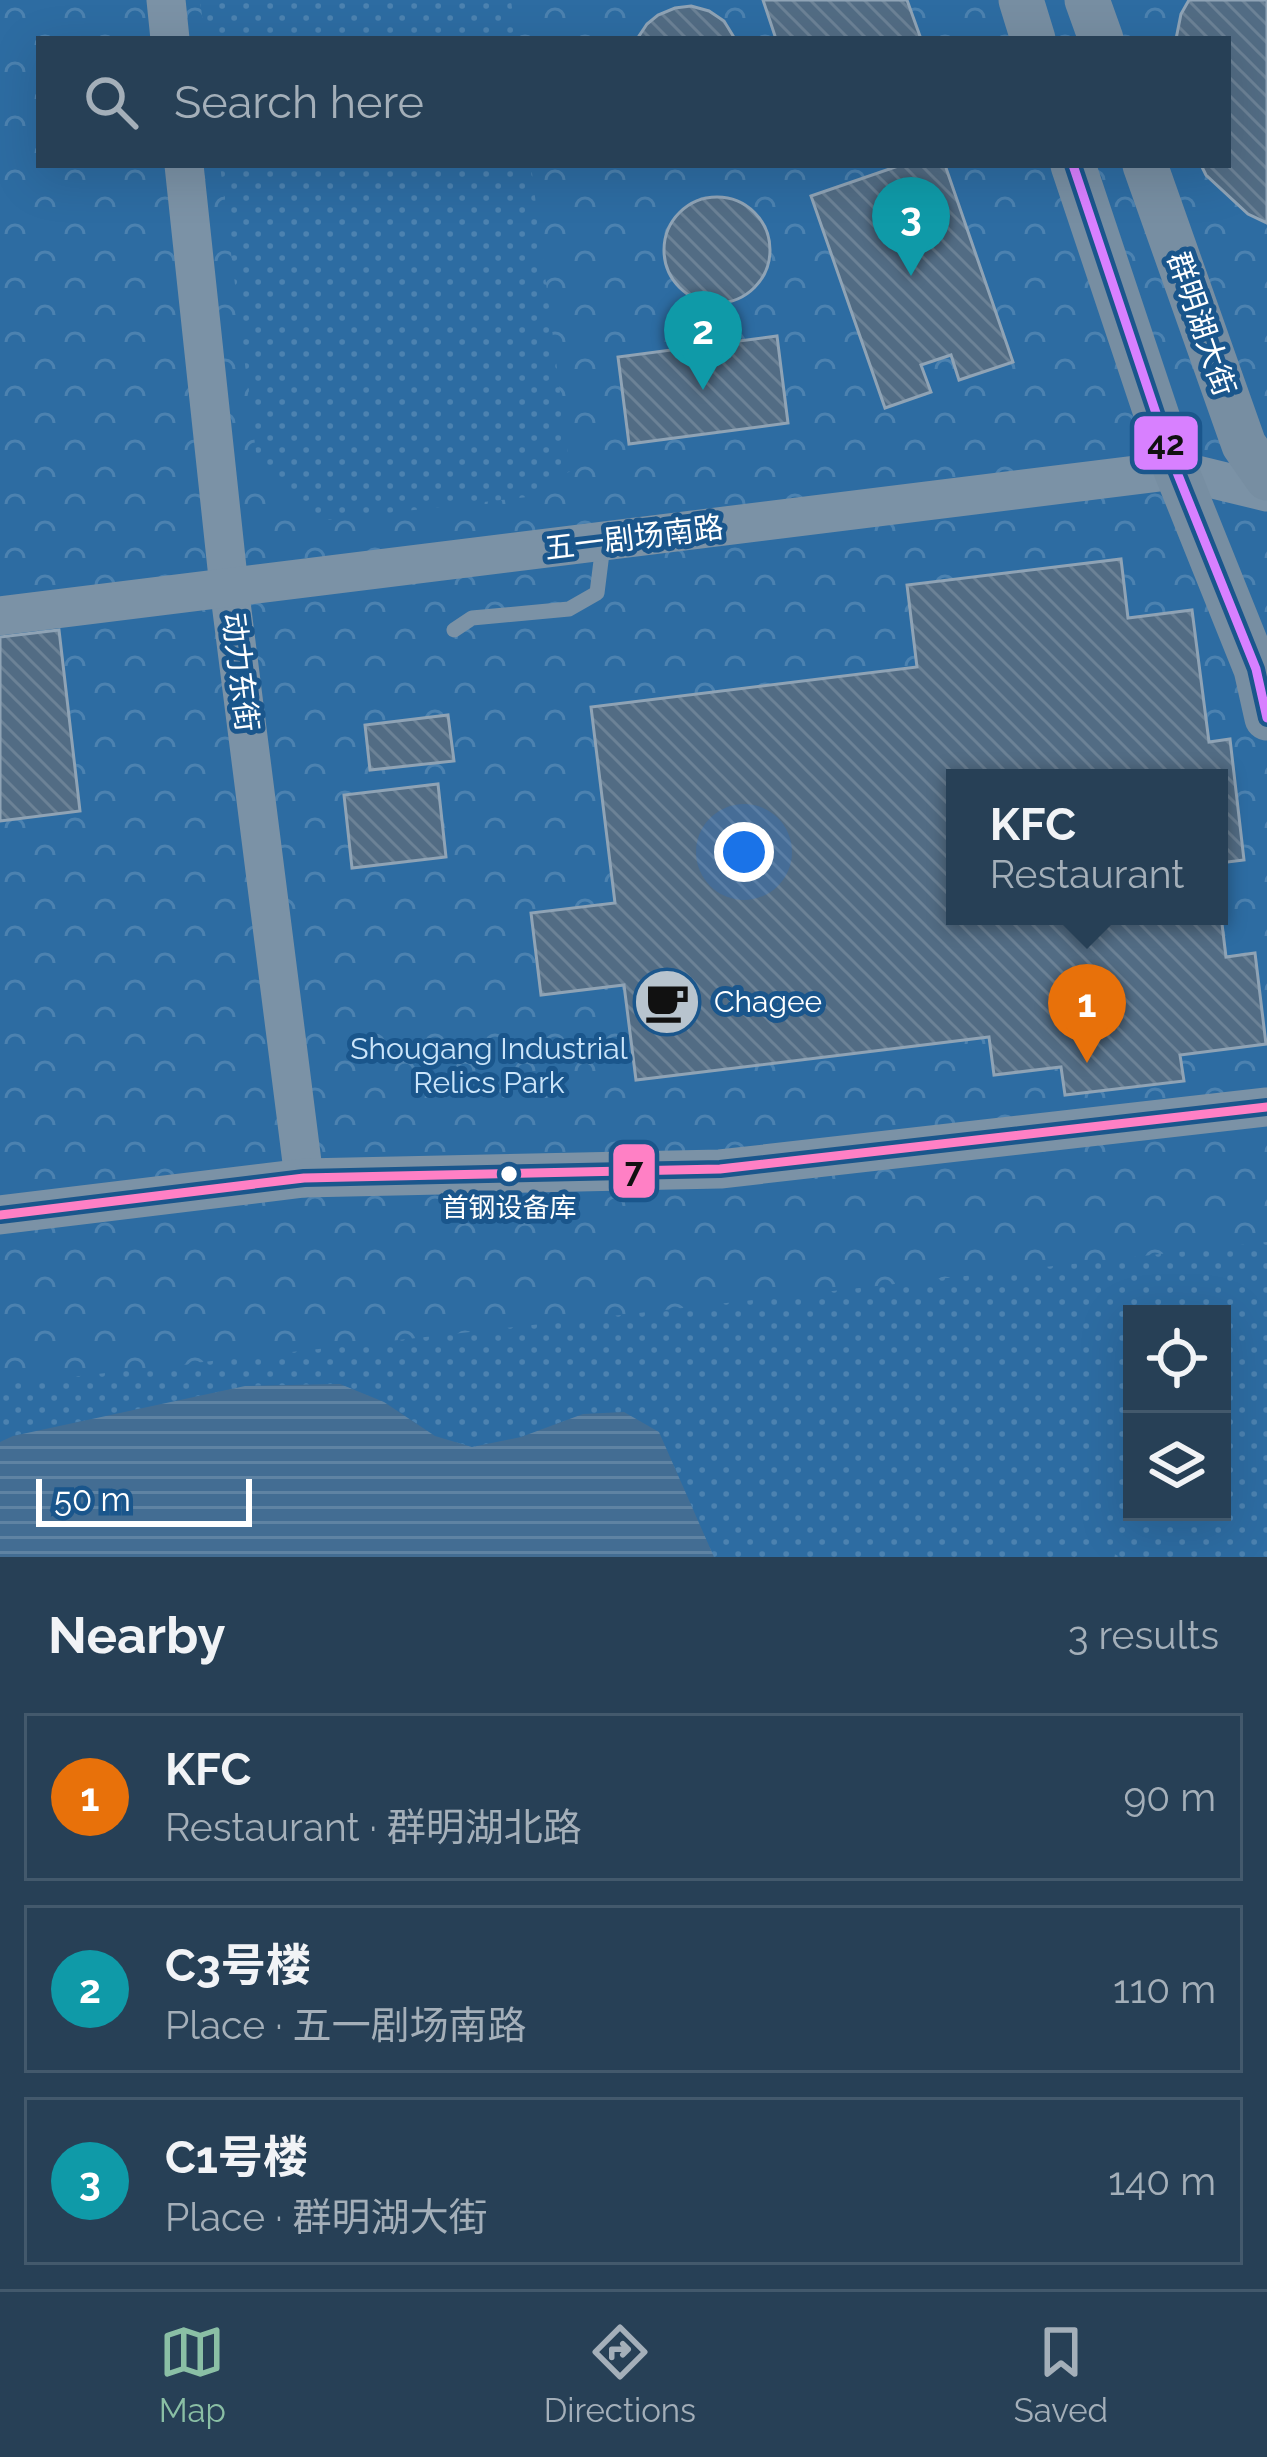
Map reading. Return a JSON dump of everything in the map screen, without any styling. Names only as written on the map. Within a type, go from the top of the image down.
[{"type":"main road","points":[[1021,0],[1032,36]]},
{"type":"main road","points":[[1088,0],[1100,36]]},
{"type":"main road","points":[[1074,168],[1177,470],[1256,669],[1267,718]]},
{"type":"main road","name":"群明湖大街","points":[[1146,168],[1244,445],[1267,478]]},
{"type":"street","points":[[166,0],[170,36]]},
{"type":"street","name":"动力东街","points":[[184,168],[229,587],[304,1178]]},
{"type":"street","name":"五一剧场南路","points":[[0,616],[1177,470],[1267,492]]},
{"type":"street","points":[[0,1215],[304,1178],[720,1169],[1267,1107]]},
{"type":"lane","points":[[454,630],[472,618],[569,609],[597,593],[603,542]]},
{"type":"green space","name":"Shougang Industrial Relics Park","points":[[0,0],[1267,0],[1267,1557],[0,1557]]},
{"type":"green space","points":[[200,0],[511,0],[516,36],[205,36]]},
{"type":"green space","points":[[220,168],[531,168],[570,471],[536,496],[318,521],[258,468]]},
{"type":"green space","points":[[1267,1242],[1267,1557],[1120,1557],[1103,1548],[1073,1557],[714,1557],[659,1432],[583,1414],[521,1437],[472,1447],[435,1436],[384,1402],[339,1384],[245,1386],[0,1442],[0,1385]]},
{"type":"shaded area","points":[[340,1384],[384,1402],[435,1436],[472,1447],[521,1437],[583,1414],[624,1412],[659,1432],[714,1557],[0,1557],[0,1442],[245,1386]]},
{"type":"building","points":[[763,0],[907,0],[920,36],[775,36]]},
{"type":"building","points":[[1189,0],[1267,0],[1267,223],[1248,214],[1202,168],[1231,168],[1231,36],[1177,36]]},
{"type":"building","points":[[675,8],[709,11],[724,21],[733,36],[639,36],[658,15]]},
{"type":"building","points":[[892,168],[946,168],[1013,362],[959,380],[951,355],[921,365],[931,392],[885,408],[811,196]]},
{"type":"building","points":[[717,197],[737,201],[754,213],[766,230],[770,250],[766,270],[754,287],[737,299],[717,303],[697,299],[680,287],[668,270],[664,250],[668,230],[680,213],[697,201]]},
{"type":"building","points":[[777,336],[788,423],[629,444],[618,357]]},
{"type":"building","points":[[1121,559],[1128,618],[1192,610],[1209,742],[1230,739],[1244,860],[1228,862],[1228,769],[946,769],[946,925],[1222,925],[1226,957],[1255,953],[1266,1044],[1180,1055],[1184,1081],[1065,1095],[1061,1067],[994,1075],[989,1037],[636,1080],[624,985],[541,995],[531,913],[615,903],[591,707],[917,667],[907,585]]},
{"type":"building","points":[[59,630],[80,811],[0,821],[0,637]]},
{"type":"building","points":[[448,715],[454,761],[370,770],[365,725]]},
{"type":"building","points":[[438,784],[446,857],[352,868],[344,795]]},
{"type":"transit line","name":"42","points":[[1074,168],[1170,455],[1256,669],[1267,718]]},
{"type":"transit line","name":"7","points":[[0,1215],[304,1178],[720,1169],[1267,1107]]},
{"type":"place","name":"C1号楼","points":[[911,276]]},
{"type":"place","name":"C3号楼","points":[[703,390]]},
{"type":"place","name":"Chagee","points":[[667,1002]]},
{"type":"place","name":"KFC","points":[[1087,1063]]},
{"type":"place","name":"首钢设备库","points":[[509,1174]]}]
